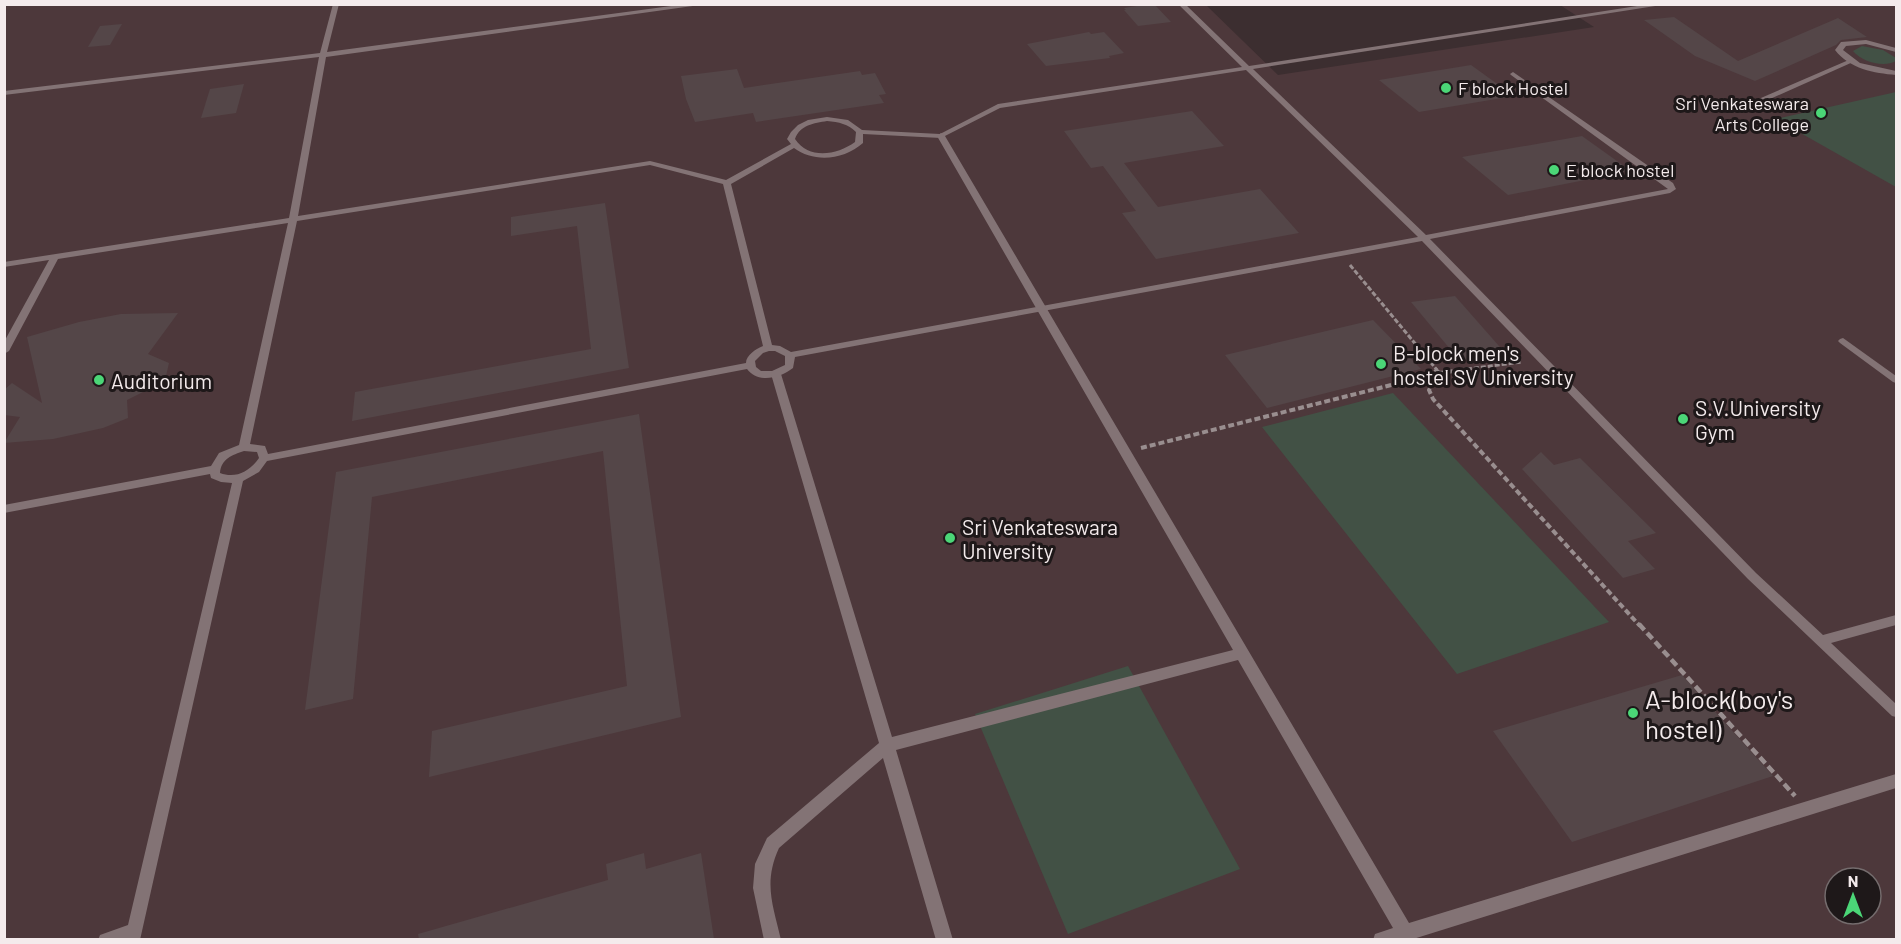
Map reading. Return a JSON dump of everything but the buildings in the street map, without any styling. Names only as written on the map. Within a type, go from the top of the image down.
[{"type":"street","points":[[1896,50],[1866,42],[1844,44],[1839,50],[1851,61],[1869,68],[1896,73]]},
{"type":"street","points":[[941,136],[1404,932]]},
{"type":"street","points":[[776,374],[945,939]]},
{"type":"street","points":[[773,939],[761,888],[763,864],[773,843],[886,744],[1242,653]]},
{"type":"street","points":[[1381,939],[1896,781]]},
{"type":"lane","points":[[244,447],[293,219],[323,55],[336,4]]},
{"type":"lane","points":[[4,93],[323,55],[704,4]]},
{"type":"lane","points":[[1181,4],[1425,239],[1752,576],[1896,712]]},
{"type":"lane","points":[[1627,4],[1635,9]]},
{"type":"lane","points":[[861,132],[859,143],[843,153],[809,154],[794,145],[791,140],[793,134],[806,124],[827,119],[848,122],[861,132],[941,136],[998,106],[1247,70],[1665,4]]},
{"type":"lane","points":[[1758,101],[1851,61]]},
{"type":"lane","points":[[750,365],[754,355],[768,348],[777,348],[790,355],[1041,306],[1425,239],[1658,194],[1672,189],[1670,185],[1513,74]]},
{"type":"lane","points":[[4,264],[651,163],[727,183],[794,145]]},
{"type":"lane","points":[[727,183],[768,348]]},
{"type":"lane","points":[[4,351],[55,257]]},
{"type":"lane","points":[[1843,341],[1896,380]]},
{"type":"lane","points":[[750,365],[759,374],[776,374],[790,366],[790,355]]},
{"type":"lane","points":[[264,458],[750,365]]},
{"type":"lane","points":[[4,509],[214,469],[224,455],[244,447],[261,449],[264,458],[259,467],[238,479],[221,479],[215,475],[214,469]]},
{"type":"lane","points":[[105,939],[133,935],[238,479]]},
{"type":"lane","points":[[1821,640],[1896,620]]},
{"type":"path","points":[[1341,254],[1439,373]]},
{"type":"path","points":[[1125,452],[1439,373],[1541,359]]},
{"type":"path","points":[[1439,373],[1429,390],[1433,399],[1806,808]]},
{"type":"shaded area","name":"Sri Venkateswara University","points":[[5,5],[1206,5],[1278,75],[1594,27],[1560,5],[1896,5],[1896,939],[5,940]]},
{"type":"green space","points":[[1862,46],[1883,50],[1896,58],[1896,61],[1879,64],[1867,61],[1853,51]]},
{"type":"green space","points":[[1896,92],[1896,187],[1776,119]]},
{"type":"green space","points":[[1393,393],[1609,622],[1457,674],[1262,427]]},
{"type":"green space","points":[[1128,666],[1240,869],[1068,934],[975,714]]},
{"type":"place","name":"F block Hostel","points":[[1446,88]]},
{"type":"place","name":"Sri Venkateswara Arts College","points":[[1821,113]]},
{"type":"place","name":"E block hostel","points":[[1554,170]]},
{"type":"place","name":"B-block men's hostel SV University","points":[[1381,364]]},
{"type":"place","name":"Auditorium","points":[[99,380]]},
{"type":"place","name":"S.V.University Gym","points":[[1683,419]]},
{"type":"place","name":"Sri Venkateswara University","points":[[950,538]]},
{"type":"place","name":"A-block(boy's hostel)","points":[[1633,713]]}]
